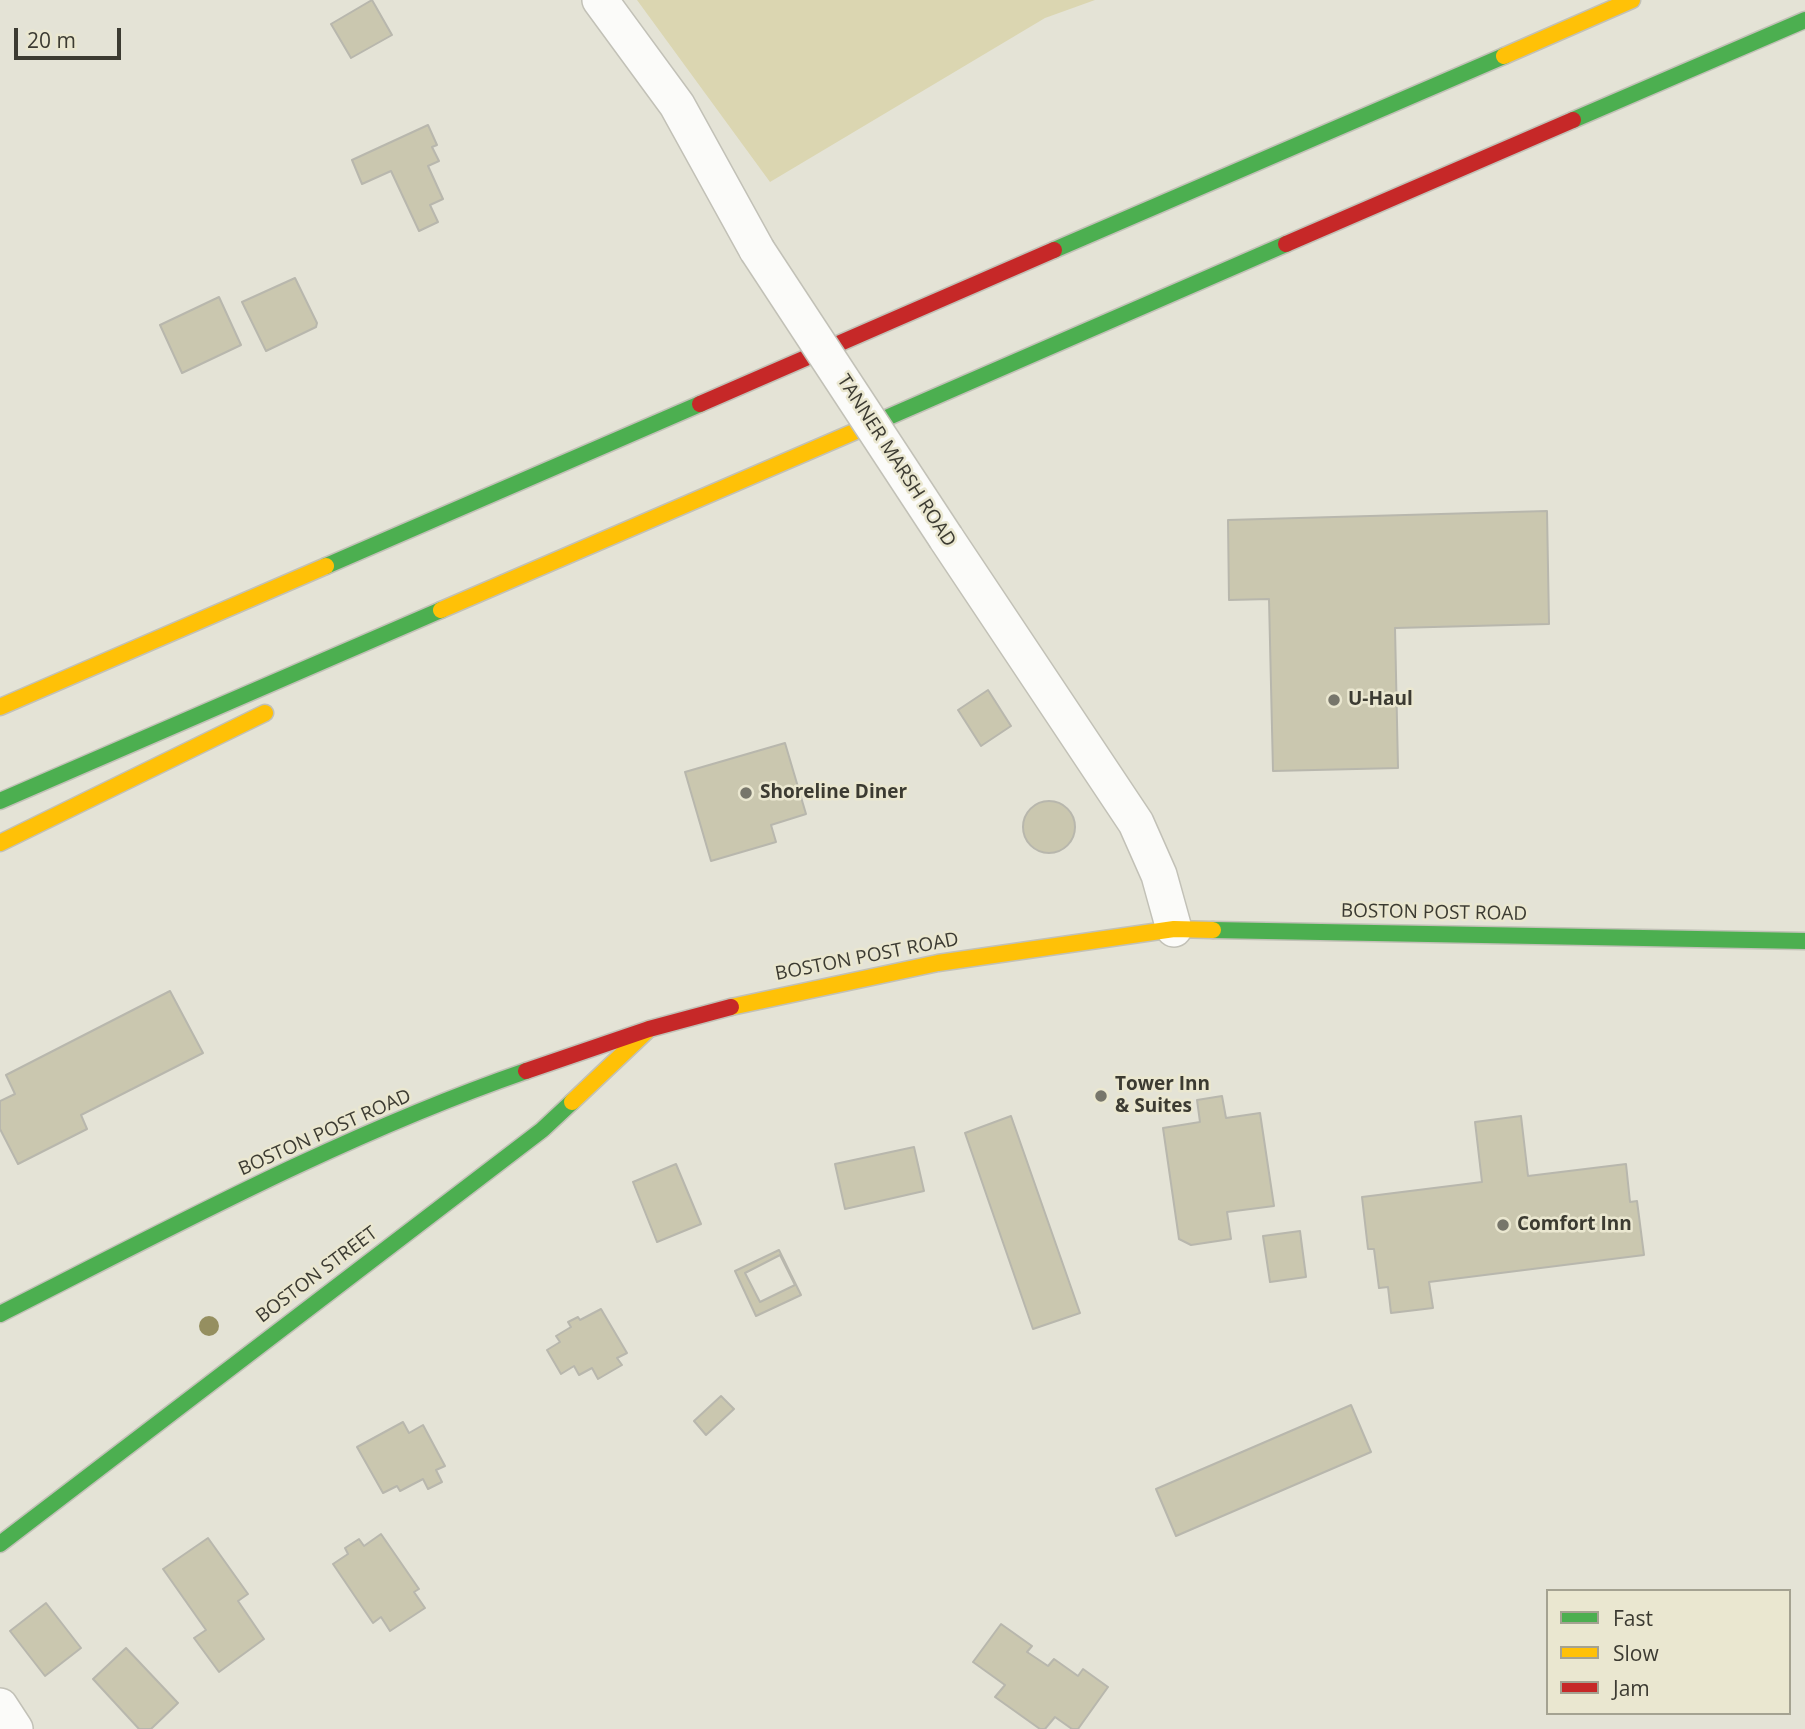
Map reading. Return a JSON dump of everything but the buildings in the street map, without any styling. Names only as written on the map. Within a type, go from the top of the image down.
[{"type":"main road","points":[[0,707],[1632,0]]},
{"type":"main road","points":[[0,801],[1805,20]]},
{"type":"main road","points":[[426,634],[752,475]]},
{"type":"main road","points":[[0,843],[276,707]]},
{"type":"main road","name":"BOSTON POST ROAD","points":[[0,1314],[210,1208],[445,1102],[649,1029],[792,993],[938,963],[1174,929],[1805,941]]},
{"type":"main road","name":"BOSTON STREET","points":[[0,1544],[542,1130],[649,1029]]},
{"type":"street","name":"TANNER MARSH ROAD","points":[[600,0],[677,105],[757,250],[1136,823],[1159,875],[1174,929]]},
{"type":"street","points":[[0,1706],[15,1729]]},
{"type":"shaded area","points":[[637,0],[1095,0],[1045,18],[770,182]]},
{"type":"traffic: fast","points":[[1573,120],[1805,20]]},
{"type":"traffic: fast","points":[[1054,250],[1504,56]]},
{"type":"traffic: fast","points":[[877,422],[1286,244]]},
{"type":"traffic: fast","points":[[326,566],[700,404]]},
{"type":"traffic: fast","points":[[0,801],[441,610]]},
{"type":"traffic: fast","points":[[1213,930],[1805,941]]},
{"type":"traffic: fast","points":[[0,1314],[194,1215],[325,1153],[391,1123],[526,1071]]},
{"type":"traffic: fast","points":[[0,1544],[542,1130],[572,1102]]},
{"type":"traffic: slow","points":[[1504,56],[1632,0]]},
{"type":"traffic: slow","points":[[441,610],[877,422]]},
{"type":"traffic: slow","points":[[0,707],[326,566]]},
{"type":"traffic: slow","points":[[0,843],[265,713]]},
{"type":"traffic: slow","points":[[731,1007],[938,963],[1174,929],[1213,930]]},
{"type":"traffic: slow","points":[[572,1102],[649,1029]]},
{"type":"traffic: jam","points":[[1286,244],[1573,120]]},
{"type":"traffic: jam","points":[[700,404],[1054,250]]},
{"type":"traffic: jam","points":[[526,1071],[649,1029],[731,1007]]},
{"type":"place","name":"U-Haul","points":[[1334,700]]},
{"type":"place","name":"Shoreline Diner","points":[[746,793]]},
{"type":"place","name":"Tower Inn & Suites","points":[[1101,1096]]},
{"type":"place","name":"Comfort Inn","points":[[1503,1225]]}]
